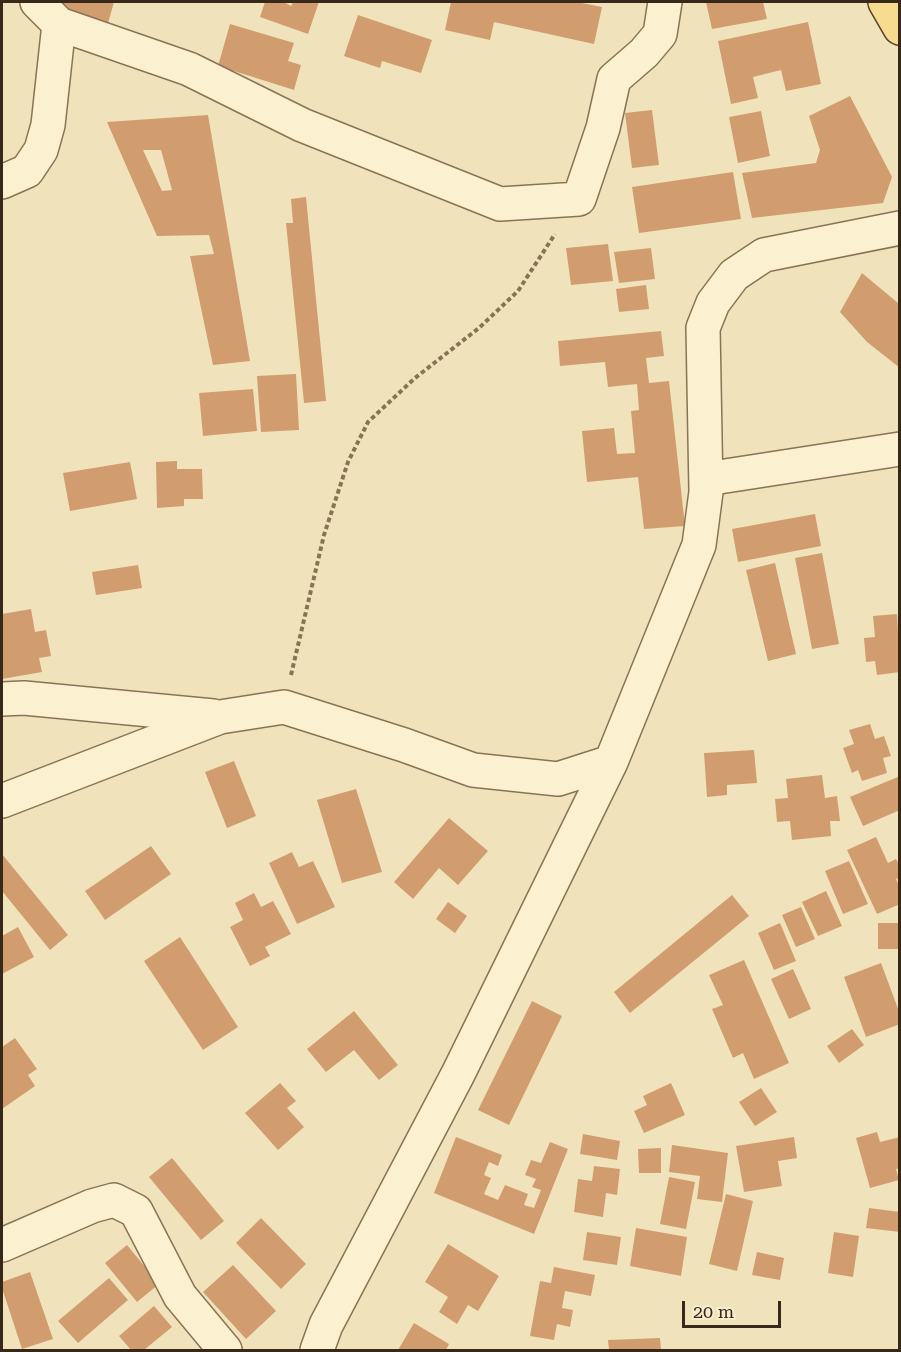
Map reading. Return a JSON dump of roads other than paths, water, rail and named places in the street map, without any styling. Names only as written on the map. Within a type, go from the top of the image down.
[{"type":"main road","points":[[885,2],[900,28]]},
{"type":"street","points":[[2,182],[27,171],[41,150],[48,125],[48,13],[189,69],[302,124],[500,204],[579,199],[603,128],[614,79],[644,53],[660,34],[665,2]]},
{"type":"street","points":[[317,1350],[326,1325],[458,1074],[611,762],[699,545],[706,492],[703,328],[713,303],[734,275],[764,255],[900,228]]},
{"type":"street","points":[[706,479],[900,449]]},
{"type":"street","points":[[2,699],[24,698],[220,717]]},
{"type":"street","points":[[2,801],[220,717],[284,707],[404,745],[473,770],[558,779],[611,762]]},
{"type":"street","points":[[2,1245],[92,1206],[114,1200],[136,1211],[180,1296],[225,1350]]}]
